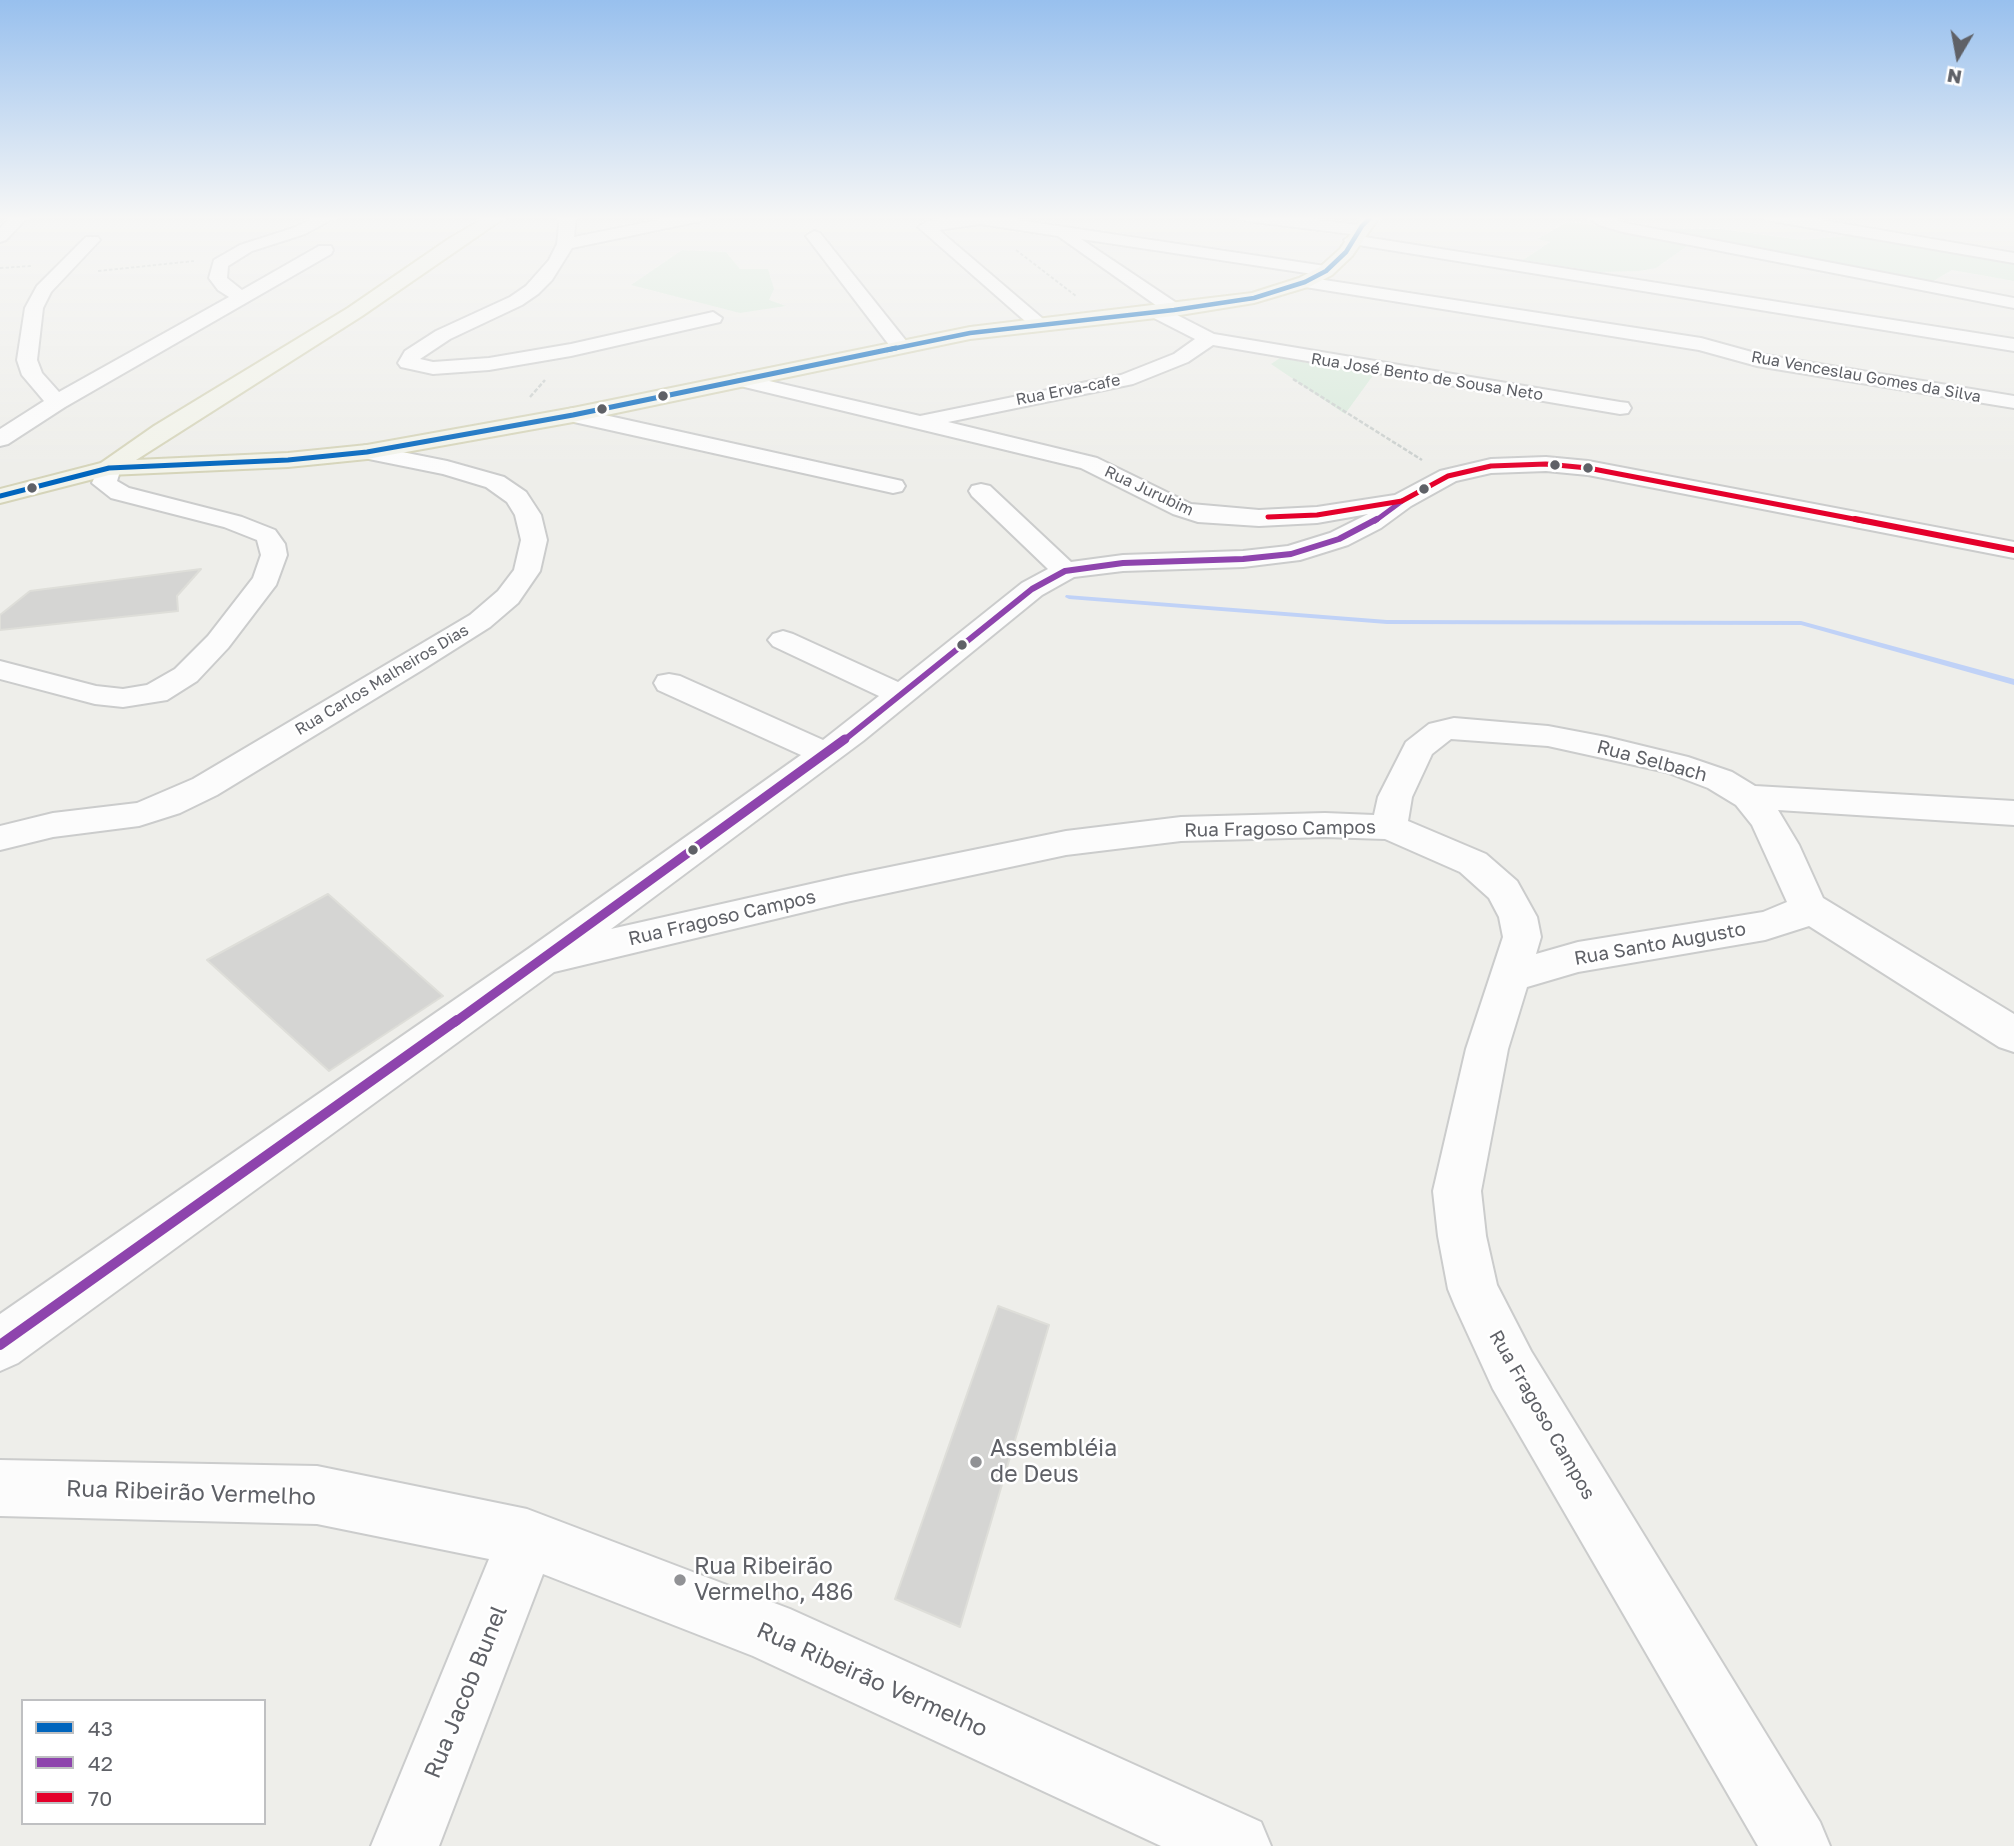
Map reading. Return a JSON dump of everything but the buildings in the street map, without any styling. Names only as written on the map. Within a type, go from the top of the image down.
[{"type":"main road","points":[[108,468],[162,431],[369,302]]},
{"type":"main road","points":[[0,496],[108,468],[288,460],[368,452],[573,415],[901,346],[1040,324],[1226,302]]},
{"type":"street","points":[[37,302],[20,361],[57,402]]},
{"type":"street","points":[[0,439],[57,402],[232,302]]},
{"type":"street","points":[[514,302],[443,335],[412,355],[408,363],[433,368],[489,364],[571,350],[713,318]]},
{"type":"street","points":[[866,302],[901,346]]},
{"type":"street","points":[[1014,302],[1040,324]]},
{"type":"street","name":"Rua José Bento de Sousa Neto","points":[[1154,302],[1209,339],[1620,408]]},
{"type":"street","name":"Rua Venceslau Gomes da Silva","points":[[1465,302],[1701,344],[1758,360],[2014,402]]},
{"type":"street","points":[[1746,302],[2014,345]]},
{"type":"street","name":"Rua Erva-cafe","points":[[920,421],[1126,380],[1181,358],[1209,339]]},
{"type":"street","name":"Rua Jurubim","points":[[739,380],[1089,463],[1182,509],[1198,514],[1259,518],[1317,515],[1402,500],[1448,476],[1514,463],[1588,468],[2014,550]]},
{"type":"street","points":[[573,415],[893,486]]},
{"type":"street","name":"Rua Carlos Malheiros Dias","points":[[0,838],[53,825],[139,814],[168,805],[205,787],[411,664],[480,621],[508,597],[527,571],[534,540],[528,515],[517,497],[495,482],[459,471],[368,452]]},
{"type":"street","points":[[0,670],[95,695],[123,698],[156,693],[186,675],[218,642],[266,579],[274,555],[272,544],[266,535],[233,522],[120,493],[104,483],[108,468]]},
{"type":"street","points":[[981,491],[1065,571]]},
{"type":"street","points":[[0,1345],[541,960],[825,753],[1032,589],[1065,571],[1122,563],[1243,559],[1291,554],[1339,540],[1372,523],[1402,500]]},
{"type":"street","points":[[783,640],[900,694]]},
{"type":"street","points":[[669,683],[825,753]]},
{"type":"street","name":"Rua Selbach","points":[[1389,827],[1395,797],[1418,749],[1431,736],[1454,728],[1548,736],[1606,747],[1676,764],[1720,780],[1748,797],[2014,813]]},
{"type":"street","points":[[1748,797],[1766,819],[1781,845],[1808,906],[2014,1035]]},
{"type":"street","name":"Rua Fragoso Campos","points":[[541,960],[846,889],[1066,843],[1181,830],[1325,825],[1389,827],[1438,845],[1473,863],[1504,890],[1518,917],[1522,937],[1487,1049],[1457,1191],[1462,1236],[1473,1289],[1512,1370],[1796,1846]]},
{"type":"street","name":"Rua Santo Augusto","points":[[1510,977],[1578,957],[1765,926],[1795,916],[1808,906]]},
{"type":"street","name":"Rua Ribeirão Vermelho","points":[[0,1488],[317,1494],[527,1538],[768,1631],[1237,1846]]},
{"type":"street","name":"Rua Jacob Bunel","points":[[405,1846],[527,1538]]},
{"type":"path","points":[[1250,347],[1345,414],[1448,476]]},
{"type":"green space","points":[[698,302],[775,302],[786,306],[740,313]]},
{"type":"green space","points":[[1280,358],[1374,374],[1345,414],[1271,364]]},
{"type":"waterway","points":[[1069,597],[1387,622],[1801,623],[2014,682]]},
{"type":"transit line","name":"43","points":[[0,496],[109,468],[288,460],[367,452],[573,415],[970,333],[1226,302]]},
{"type":"transit line","name":"70","points":[[1268,517],[1317,515],[1402,501],[1448,476],[1491,466],[1546,464],[1588,468],[2014,550]]},
{"type":"transit line","name":"42","points":[[0,1345],[542,960],[852,734],[1032,589],[1065,571],[1082,567],[1291,554],[1339,539],[1372,523],[1402,501]]},
{"type":"place","name":"Assembléia de Deus","points":[[976,1462]]},
{"type":"place","name":"Rua Ribeirão Vermelho, 486","points":[[680,1580]]}]
